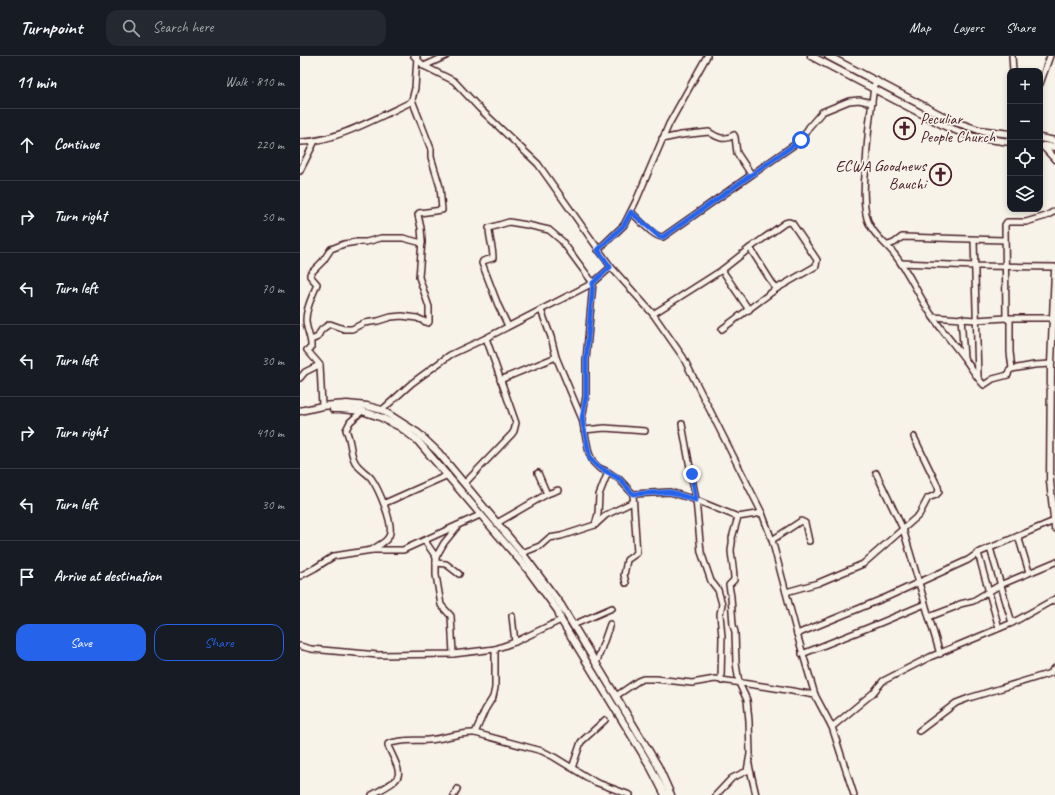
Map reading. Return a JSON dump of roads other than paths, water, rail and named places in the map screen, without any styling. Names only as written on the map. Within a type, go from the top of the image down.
[{"type":"street","points":[[424,66],[446,56]]},
{"type":"street","points":[[598,250],[624,225],[669,124],[707,56]]},
{"type":"street","points":[[811,56],[947,127],[974,137],[1007,142]]},
{"type":"street","points":[[828,56],[959,124],[978,130],[1007,134]]},
{"type":"street","points":[[1012,56],[1013,68]]},
{"type":"street","points":[[1043,76],[1050,56]]},
{"type":"street","points":[[416,57],[424,66],[454,81],[480,109],[538,164],[610,267],[653,314],[683,357],[762,513],[772,540],[802,654],[815,695],[832,727],[854,795]]},
{"type":"street","points":[[311,340],[318,337],[324,326],[330,324],[344,329],[352,329],[364,323],[402,316],[417,318],[428,323],[429,322],[429,308],[419,277],[422,243],[418,214],[442,210],[440,187],[431,157],[431,149],[412,100],[415,88],[416,57]]},
{"type":"street","points":[[876,80],[868,131],[865,175],[865,204],[869,223],[876,235],[888,245],[901,263],[933,317],[984,385],[993,379],[1008,375],[1009,371],[1012,369],[1051,364]]},
{"type":"street","points":[[300,142],[322,140],[357,127],[409,103],[412,100]]},
{"type":"street","points":[[631,212],[653,232],[660,237],[663,237],[801,140],[809,127],[822,112],[848,101],[859,100],[872,103]]},
{"type":"street","points":[[662,139],[709,132],[718,138],[730,138],[734,135],[737,153],[751,174]]},
{"type":"street","points":[[1043,139],[1055,141]]},
{"type":"street","points":[[300,171],[315,141]]},
{"type":"street","points":[[1043,146],[1055,147]]},
{"type":"street","points":[[1043,148],[1055,159]]},
{"type":"street","points":[[1012,369],[1010,352],[1010,321],[1006,318],[1005,225],[1007,222],[1026,222],[1046,216],[1055,211]]},
{"type":"street","points":[[508,326],[498,305],[482,263],[483,261],[493,258],[492,247],[489,241],[489,228],[509,222],[549,230],[562,241],[593,283],[586,360],[586,396],[582,419]]},
{"type":"street","points":[[653,314],[722,270],[785,223],[792,223],[817,260],[816,266],[776,289],[722,329]]},
{"type":"street","points":[[888,245],[894,243],[902,237],[1004,240]]},
{"type":"street","points":[[322,406],[319,364],[307,350],[311,348],[311,340],[306,320],[308,305],[317,284],[310,274],[323,261],[331,249],[356,242],[366,242],[381,238],[403,238],[422,243]]},
{"type":"street","points":[[974,240],[978,377]]},
{"type":"street","points":[[750,248],[776,289]]},
{"type":"street","points":[[901,263],[1055,268]]},
{"type":"street","points":[[382,410],[412,383],[450,355],[593,283],[610,267]]},
{"type":"street","points":[[722,270],[749,310]]},
{"type":"street","points":[[1055,271],[1052,318],[1050,481],[1055,528]]},
{"type":"street","points":[[541,310],[551,337],[556,357],[582,419],[592,462],[620,479],[633,494],[637,553],[627,560],[624,575],[626,583]]},
{"type":"street","points":[[933,317],[976,320],[1006,318],[1052,318]]},
{"type":"street","points":[[961,318],[964,358]]},
{"type":"street","points":[[300,322],[303,323],[306,320]]},
{"type":"street","points":[[465,483],[514,431],[516,423],[486,338]]},
{"type":"street","points":[[500,380],[556,357]]},
{"type":"street","points":[[300,378],[305,372],[319,364]]},
{"type":"street","points":[[300,411],[322,406],[347,404],[367,406],[382,410],[418,433],[438,452],[522,553],[561,605],[658,766],[671,795]]},
{"type":"street","points":[[300,415],[320,410],[340,409],[362,411],[400,426],[410,433],[448,475],[480,515],[528,570],[558,611],[561,620],[650,766],[665,795]]},
{"type":"street","points":[[362,411],[350,422],[346,430],[350,437],[352,456],[356,464],[371,478],[385,503],[391,532],[388,538],[372,550]]},
{"type":"street","points":[[682,424],[696,500],[701,552],[711,581],[718,590],[722,604],[720,614],[722,636],[722,681]]},
{"type":"street","points":[[584,430],[604,428],[627,431],[645,431]]},
{"type":"street","points":[[786,592],[818,583],[863,564],[919,515],[928,498],[936,496],[939,492],[914,437]]},
{"type":"street","points":[[595,525],[598,514],[599,495],[608,472]]},
{"type":"street","points":[[876,473],[903,529],[940,654]]},
{"type":"street","points":[[538,474],[547,494]]},
{"type":"street","points":[[385,503],[448,475]]},
{"type":"street","points":[[497,522],[547,494],[558,490]]},
{"type":"street","points":[[633,494],[670,492],[696,500],[738,517],[762,513]]},
{"type":"street","points":[[522,553],[540,546],[549,538],[561,536],[595,525],[606,515],[634,502]]},
{"type":"street","points":[[300,576],[334,556],[372,550],[400,550],[425,541],[480,515]]},
{"type":"street","points":[[716,795],[732,778],[747,771],[750,754],[747,700],[739,683],[736,663],[732,597],[729,585],[734,580],[731,549],[733,542],[732,538],[738,517]]},
{"type":"street","points":[[797,634],[968,560],[978,552],[1054,521]]},
{"type":"street","points":[[772,540],[801,522],[804,523],[809,541]]},
{"type":"street","points":[[453,654],[451,616],[441,605],[436,576],[436,557],[442,546],[459,525]]},
{"type":"street","points":[[1018,536],[1029,572]]},
{"type":"street","points":[[425,541],[436,557]]},
{"type":"street","points":[[990,548],[1012,623]]},
{"type":"street","points":[[978,552],[998,628]]},
{"type":"street","points":[[929,617],[960,604],[973,601],[1000,585],[1055,562]]},
{"type":"street","points":[[436,563],[446,564],[459,574]]},
{"type":"street","points":[[832,727],[873,693],[884,681],[940,654],[1012,623],[1055,599]]},
{"type":"street","points":[[802,654],[880,624],[924,604]]},
{"type":"street","points":[[573,624],[612,608]]},
{"type":"street","points":[[512,616],[515,642]]},
{"type":"street","points":[[300,646],[311,649],[378,655],[453,654],[495,650],[561,620]]},
{"type":"street","points":[[596,664],[610,624]]},
{"type":"street","points":[[475,733],[496,688],[495,650]]},
{"type":"street","points":[[919,731],[962,700],[1051,673],[1055,668]]},
{"type":"street","points":[[616,696],[643,679],[656,679],[684,683],[712,679],[815,695]]},
{"type":"street","points":[[572,768],[581,742],[605,720]]},
{"type":"street","points":[[372,795],[398,779],[400,774],[388,744],[408,740],[429,740],[465,732],[475,733],[542,751],[595,782],[630,795]]},
{"type":"street","points":[[749,761],[756,795]]},
{"type":"street","points":[[454,795],[457,789]]},
{"type":"place","name":"Peculiar People Church","points":[[904,128]]},
{"type":"place","name":"ECWA Goodnews Bauchi","points":[[941,175]]}]
